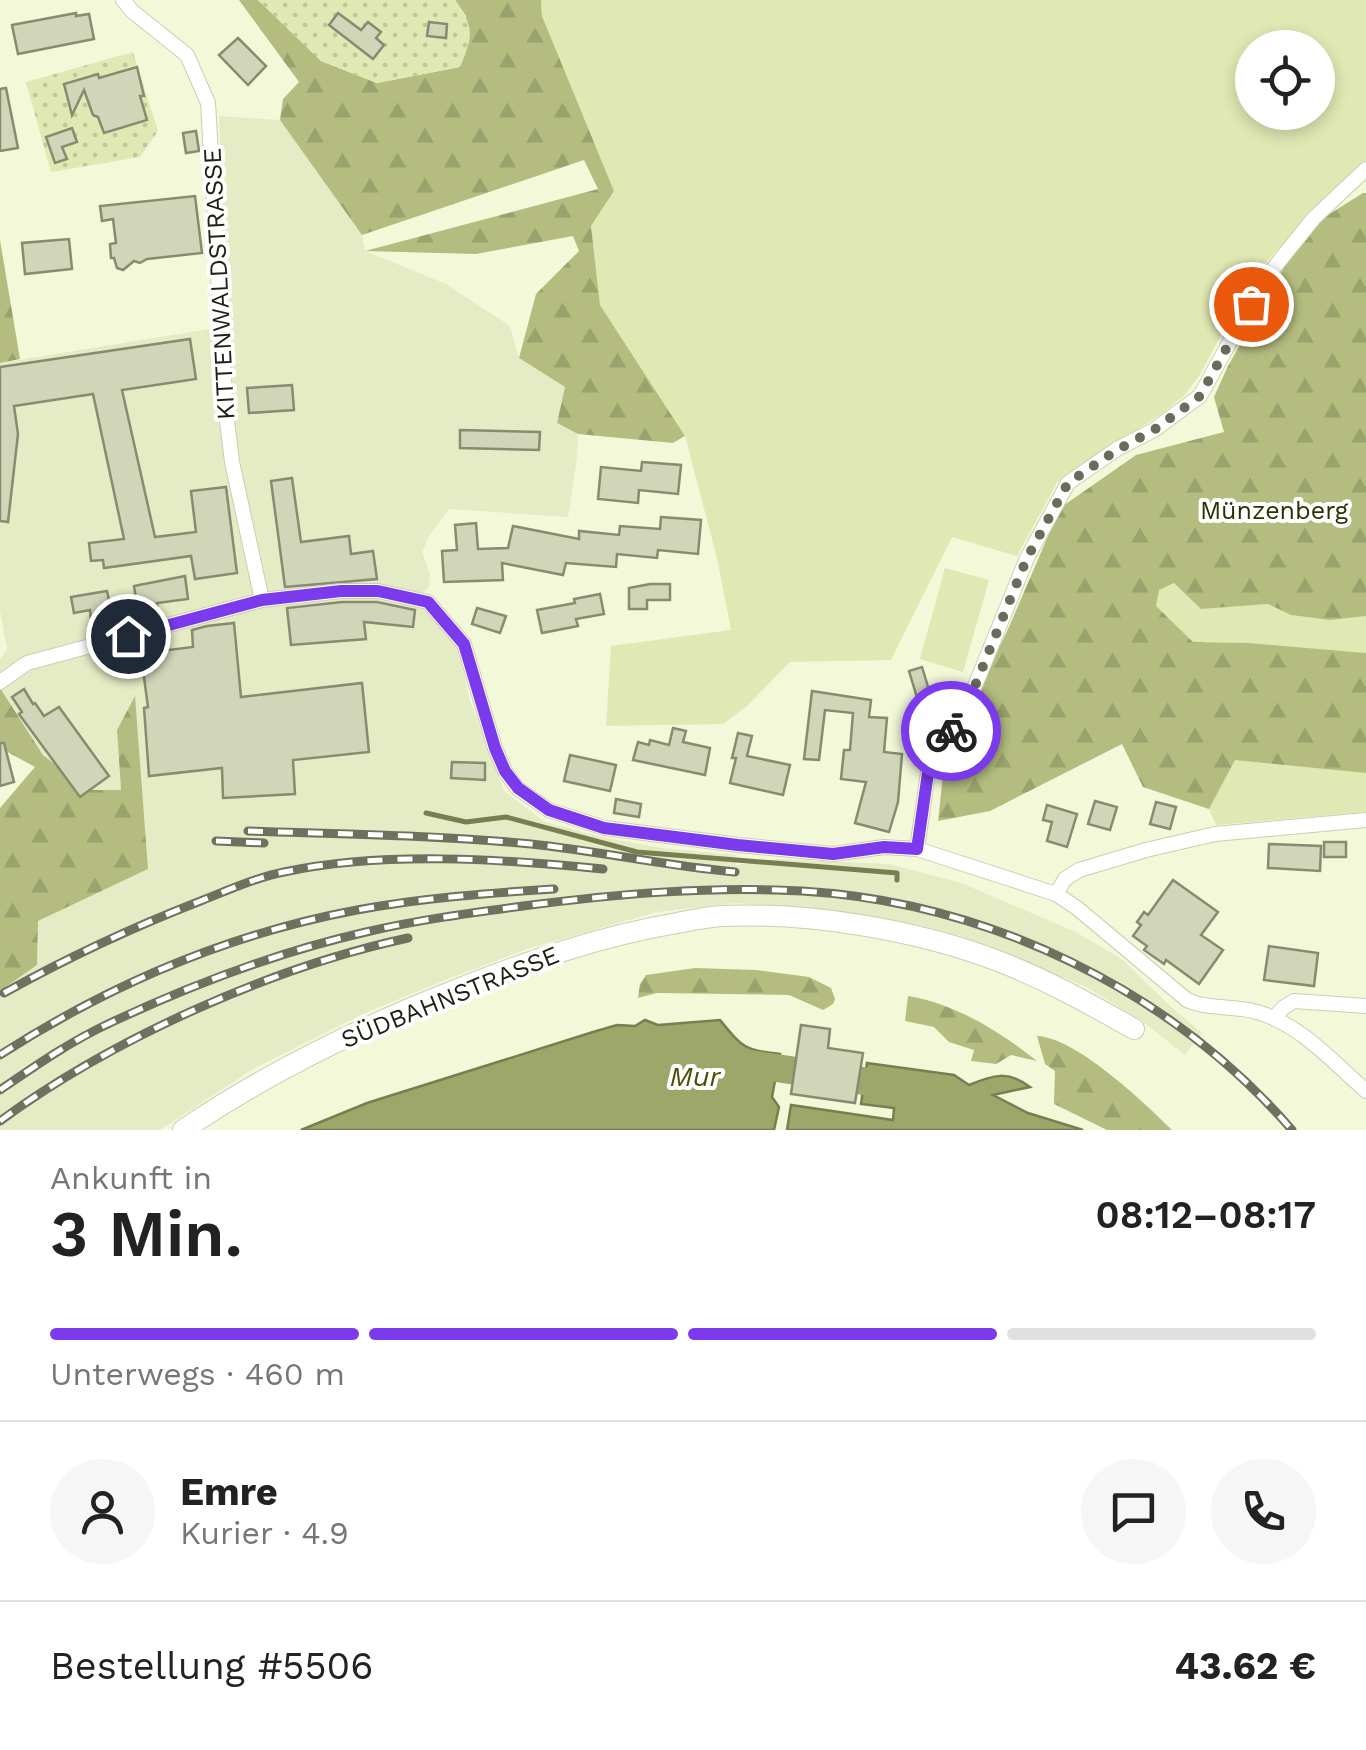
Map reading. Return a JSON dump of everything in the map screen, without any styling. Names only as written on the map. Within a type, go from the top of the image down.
[{"type":"main road","name":"SÜDBAHNSTRASSE","points":[[184,1130],[265,1080],[387,1017],[564,950],[648,928],[720,916],[821,920],[908,934],[957,947],[1001,962],[1134,1030]]},
{"type":"street","name":"KITTENWALDSTRASSE","points":[[123,0],[187,54],[208,104],[226,414],[232,462],[262,600]]},
{"type":"street","points":[[917,849],[929,766],[966,708],[1027,558],[1068,483],[1154,430],[1200,396],[1264,280],[1314,218],[1366,169]]},
{"type":"street","points":[[0,682],[27,663],[262,600],[378,591],[428,602],[464,644],[505,771],[518,788],[549,810],[604,828],[738,845],[833,854],[884,847],[917,849],[1056,894],[1078,908],[1186,1000],[1198,1005],[1245,1009],[1274,1018],[1306,1038],[1366,1091]]},
{"type":"street","points":[[1056,894],[1064,879],[1079,870],[1146,850],[1216,834],[1366,820]]},
{"type":"street","points":[[1274,1018],[1294,1001],[1366,1006]]},
{"type":"shaded area","points":[[258,0],[455,0],[469,26],[469,40],[460,67],[377,83],[321,61]]},
{"type":"shaded area","points":[[541,0],[1366,0],[1366,160],[1251,277],[1201,373],[1185,395],[1057,483],[1017,556],[952,537],[891,660],[790,662],[747,706],[723,724],[606,726],[611,646],[731,630],[685,436],[600,305],[591,226],[614,191],[542,16]]},
{"type":"shaded area","points":[[133,52],[158,131],[140,157],[51,172],[26,82]]},
{"type":"shaded area","points":[[219,116],[280,120],[362,235],[365,251],[446,284],[510,326],[519,358],[565,387],[557,423],[578,434],[568,517],[449,509],[422,552],[430,574],[424,609],[458,648],[470,701],[504,791],[545,822],[661,848],[735,855],[736,865],[777,859],[889,864],[961,883],[1076,932],[1123,960],[1202,1033],[1185,1055],[1141,1020],[1084,986],[961,936],[833,911],[736,903],[657,912],[527,949],[445,980],[363,1014],[253,1069],[160,1130],[0,1130],[0,991],[37,965],[38,921],[148,869],[117,730],[121,791],[88,790],[43,755],[0,688],[0,659],[7,649],[0,611],[0,363],[228,326]]},
{"type":"shaded area","points":[[945,568],[989,580],[963,672],[920,659]]},
{"type":"shaded area","points":[[1175,583],[1201,609],[1268,604],[1291,615],[1330,620],[1366,616],[1366,653],[1193,642],[1156,607],[1159,590]]},
{"type":"shaded area","points":[[1235,759],[1366,773],[1366,812],[1216,825],[1209,809]]},
{"type":"green space","points":[[239,0],[258,0],[321,61],[377,83],[460,67],[466,16],[455,0],[541,0],[542,16],[614,191],[591,226],[600,305],[685,436],[673,443],[578,434],[557,423],[565,387],[519,358],[536,294],[579,251],[573,236],[476,254],[365,251],[598,189],[584,160],[362,235],[280,120],[283,99],[299,82]]},
{"type":"green space","name":"Münzenberg","points":[[1363,193],[1366,616],[1330,620],[1291,615],[1268,604],[1201,609],[1174,583],[1159,590],[1156,606],[1193,642],[1366,653],[1366,773],[1235,760],[1209,809],[1143,787],[1122,744],[990,811],[938,821],[943,775],[1060,508],[1136,455],[1224,432],[1214,397],[1285,266],[1320,220]]},
{"type":"green space","points":[[0,240],[20,359],[0,363]]},
{"type":"green space","points":[[0,688],[43,755],[88,790],[121,790],[117,730],[135,696],[148,869],[38,921],[37,965],[0,991],[0,808],[35,767],[0,748]]},
{"type":"green space","points":[[695,968],[809,977],[831,988],[835,999],[823,1010],[789,995],[657,993],[638,998],[646,975]]},
{"type":"green space","points":[[908,996],[943,1005],[976,1020],[1037,1061],[1011,1055],[996,1064],[971,1061],[974,1050],[949,1042],[934,1027],[905,1021]]},
{"type":"green space","points":[[1037,1036],[1053,1039],[1089,1059],[1172,1130],[1107,1130],[1054,1104],[1055,1071],[1045,1064]]},
{"type":"water","name":"Mur","points":[[645,1020],[658,1025],[720,1020],[745,1046],[780,1054],[772,1097],[779,1107],[774,1130],[301,1130],[367,1103],[593,1032],[617,1025],[635,1026]]},
{"type":"water","name":"Mur","points":[[867,1063],[954,1075],[969,1085],[993,1077],[1015,1078],[1030,1087],[993,1095],[1028,1113],[1083,1130],[787,1130],[791,1105],[893,1120],[894,1108],[861,1104]]},
{"type":"building","points":[[338,13],[361,30],[368,22],[381,32],[376,38],[384,45],[373,59],[329,25]]},
{"type":"building","points":[[89,14],[94,39],[18,54],[12,25]]},
{"type":"building","points":[[429,22],[447,24],[446,38],[427,36]]},
{"type":"building","points":[[238,38],[266,66],[248,85],[219,55]]},
{"type":"building","points":[[137,67],[147,120],[104,133],[84,90],[72,115],[64,84]]},
{"type":"building","points":[[6,88],[18,148],[0,151],[0,89]]},
{"type":"building","points":[[72,128],[77,142],[62,147],[67,159],[55,163],[46,137]]},
{"type":"building","points":[[196,131],[199,151],[186,153],[183,133]]},
{"type":"building","points":[[195,196],[202,253],[134,261],[123,270],[117,268],[111,258],[110,244],[116,243],[113,219],[102,221],[100,206]]},
{"type":"building","points":[[69,239],[72,269],[25,274],[22,243]]},
{"type":"building","points":[[190,339],[196,379],[122,390],[155,537],[196,532],[191,491],[226,487],[237,573],[195,579],[191,556],[104,568],[103,560],[91,561],[89,543],[124,539],[93,394],[14,406],[18,434],[8,522],[0,521],[0,367]]},
{"type":"building","points":[[292,385],[294,410],[249,413],[247,388]]},
{"type":"building","points":[[460,430],[540,432],[539,450],[460,448]]},
{"type":"building","points":[[642,462],[681,465],[678,494],[639,490],[638,503],[598,499],[601,467],[641,471]]},
{"type":"building","points":[[292,478],[301,542],[349,536],[351,554],[373,551],[377,579],[285,587],[271,481]]},
{"type":"building","points":[[661,517],[701,520],[698,554],[658,550],[657,558],[617,554],[616,567],[566,563],[563,575],[502,563],[503,580],[444,582],[442,551],[457,550],[455,525],[476,523],[478,549],[508,548],[513,526],[579,539],[579,531],[619,535],[620,526],[660,529]]},
{"type":"building","points":[[185,576],[188,599],[157,603],[159,617],[92,632],[90,610],[74,613],[71,597],[107,591],[111,610],[137,605],[134,586]]},
{"type":"building","points":[[670,584],[670,600],[647,600],[647,609],[629,609],[629,588]]},
{"type":"building","points":[[600,594],[604,614],[576,619],[578,626],[542,633],[537,610]]},
{"type":"building","points":[[377,602],[415,610],[413,627],[364,622],[366,639],[291,645],[287,608]]},
{"type":"building","points":[[477,608],[506,616],[500,633],[472,624]]},
{"type":"building","points":[[234,623],[241,697],[362,683],[369,752],[293,760],[295,794],[223,798],[222,768],[149,776],[143,670],[154,669],[152,652],[193,647],[192,630]]},
{"type":"building","points":[[922,667],[935,710],[922,714],[909,671]]},
{"type":"building","points":[[24,689],[44,716],[59,707],[109,776],[80,797],[19,714],[22,712],[12,697]]},
{"type":"building","points":[[812,691],[871,700],[869,717],[887,718],[884,752],[902,754],[898,802],[889,832],[855,823],[866,782],[841,779],[844,750],[850,750],[853,713],[825,710],[819,760],[804,759]]},
{"type":"building","points":[[673,728],[686,731],[683,742],[710,748],[705,775],[633,760],[638,742],[649,745],[650,740],[669,745]]},
{"type":"building","points":[[738,733],[752,736],[747,756],[790,765],[783,795],[730,783]]},
{"type":"building","points":[[0,743],[4,743],[14,782],[0,786]]},
{"type":"building","points":[[570,755],[616,765],[610,791],[564,781]]},
{"type":"building","points":[[452,762],[485,763],[485,780],[451,778]]},
{"type":"building","points":[[616,799],[641,804],[639,817],[614,813]]},
{"type":"building","points":[[1095,801],[1117,807],[1110,830],[1088,824]]},
{"type":"building","points":[[1156,802],[1176,807],[1170,829],[1150,824]]},
{"type":"building","points":[[1047,805],[1077,814],[1067,847],[1047,841],[1052,822],[1043,820]]},
{"type":"building","points":[[1324,842],[1346,842],[1346,857],[1324,857]]},
{"type":"building","points":[[1269,844],[1321,846],[1320,871],[1268,868]]},
{"type":"building","points":[[1173,880],[1218,912],[1201,935],[1223,950],[1199,984],[1166,960],[1164,964],[1144,950],[1147,946],[1133,936],[1144,912],[1148,915]]},
{"type":"building","points":[[1269,946],[1318,953],[1314,986],[1264,980]]},
{"type":"building","points":[[801,1025],[830,1029],[828,1048],[863,1053],[855,1103],[791,1094]]},
{"type":"waterway","points":[[426,813],[466,822],[506,817],[637,852],[897,873],[897,880]]},
{"type":"waterway","name":"Mur","points":[[742,1063],[897,1086]]},
{"type":"railway","points":[[248,831],[496,841],[735,872]]},
{"type":"railway","points":[[216,841],[264,843]]},
{"type":"railway","points":[[4,993],[148,922],[284,872],[402,859],[525,862],[603,869]]},
{"type":"railway","points":[[0,1055],[127,985],[262,933],[381,906],[554,889]]},
{"type":"railway","points":[[0,1090],[81,1038],[141,1009],[235,971],[333,940],[424,920],[558,902],[662,892],[802,891],[871,899],[939,913],[1006,934],[1071,962],[1132,995],[1190,1035],[1244,1080],[1292,1130]]},
{"type":"railway","points":[[0,1121],[92,1062],[195,1010],[303,967],[408,938]]},
{"type":"way so far","points":[[951,731],[966,708],[1027,558],[1068,483],[1154,430],[1200,396],[1251,304]]},
{"type":"route","points":[[128,636],[262,600],[341,591],[378,591],[428,602],[464,644],[495,748],[505,771],[530,798],[549,810],[604,828],[738,845],[833,854],[884,847],[917,849],[929,766],[951,731]]}]
